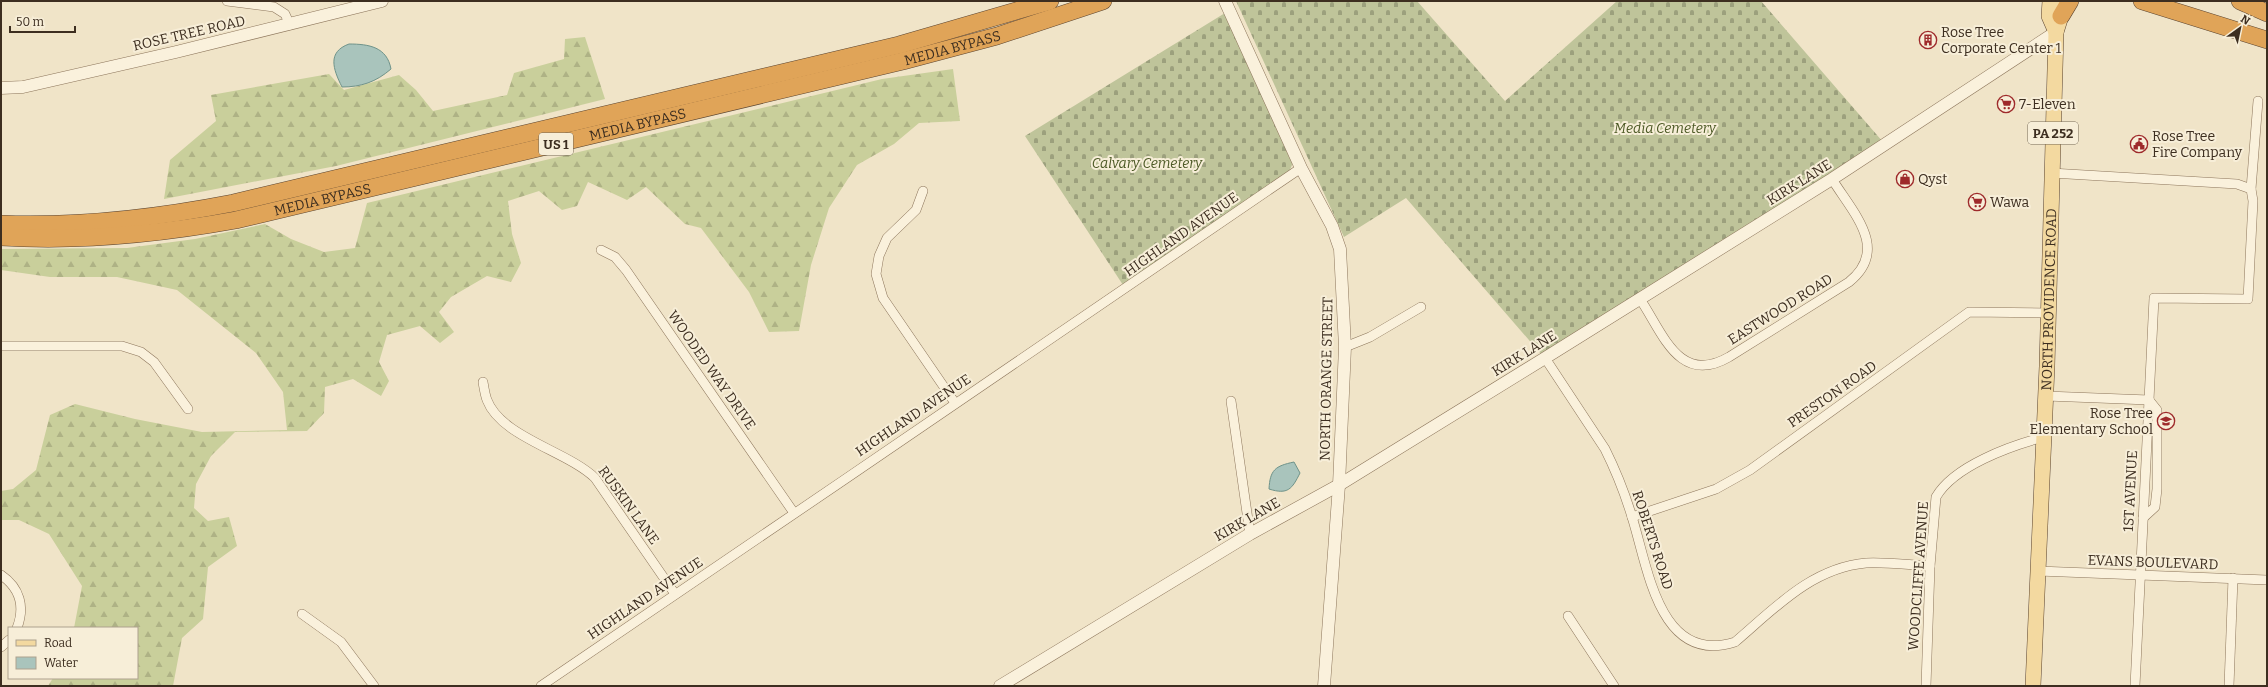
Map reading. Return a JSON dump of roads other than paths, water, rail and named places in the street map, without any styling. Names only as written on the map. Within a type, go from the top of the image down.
[{"type":"highway","name":"MEDIA BYPASS","points":[[1,224],[74,223],[132,219],[233,203],[899,45],[1050,1]]},
{"type":"highway","name":"MEDIA BYPASS","points":[[1,238],[74,238],[140,234],[204,226],[903,62],[997,36],[1103,1]]},
{"type":"highway","points":[[2061,8],[2070,1]]},
{"type":"highway","points":[[2142,1],[2267,40]]},
{"type":"highway","points":[[2240,1],[2267,13]]},
{"type":"main road","name":"NORTH PROVIDENCE ROAD","points":[[2050,1],[2049,16],[2056,32]]},
{"type":"main road","name":"NORTH PROVIDENCE ROAD","points":[[2033,686],[2049,313],[2056,32],[2061,8]]},
{"type":"street","points":[[227,1],[274,7],[285,14],[290,25]]},
{"type":"street","name":"NORTH ORANGE STREET","points":[[1225,1],[1301,168],[1319,200],[1340,249],[1345,347],[1339,485],[1324,686]]},
{"type":"street","name":"ROSE TREE ROAD","points":[[1,88],[23,87],[290,25],[377,2]]},
{"type":"street","name":"KIRK LANE","points":[[1000,686],[1250,534],[1339,485],[1545,358],[1832,179],[2056,32]]},
{"type":"street","points":[[2052,173],[2237,184],[2251,189],[2258,102]]},
{"type":"street","name":"HIGHLAND AVENUE","points":[[541,686],[955,403],[1032,353],[1301,168]]},
{"type":"street","name":"EASTWOOD ROAD","points":[[1640,299],[1673,352],[1685,362],[1701,367],[1716,365],[1729,357],[1849,282],[1865,266],[1869,255],[1868,242],[1832,179]]},
{"type":"street","name":"1ST AVENUE","points":[[2135,686],[2154,298],[2248,299],[2253,201],[2251,189]]},
{"type":"street","points":[[923,191],[916,210],[887,238],[879,256],[876,274],[883,298],[955,403]]},
{"type":"street","name":"WOODED WAY DRIVE","points":[[601,250],[615,257],[626,270],[794,513]]},
{"type":"street","points":[[1345,347],[1370,337],[1421,306]]},
{"type":"street","name":"PRESTON ROAD","points":[[1632,517],[1716,489],[1750,470],[1969,312],[2049,313]]},
{"type":"street","points":[[1,346],[122,346],[141,352],[154,362],[188,409]]},
{"type":"street","name":"ROBERTS ROAD","points":[[1545,358],[1605,449],[1613,465],[1632,517],[1652,589],[1659,603],[1681,636],[1691,642],[1707,648],[1735,642],[1801,586],[1826,573],[1866,563],[1930,566]]},
{"type":"street","name":"RUSKIN LANE","points":[[482,382],[487,401],[496,414],[512,428],[584,467],[595,478],[676,594]]},
{"type":"street","points":[[2046,396],[2149,400],[2157,410],[2157,489],[2155,507],[2143,518]]},
{"type":"street","points":[[1232,401],[1250,534]]},
{"type":"street","name":"WOODCLIFFE AVENUE","points":[[1926,686],[1930,566],[1936,497],[1941,488],[1963,471],[2002,451],[2044,437]]},
{"type":"street","name":"EVANS BOULEVARD","points":[[2038,571],[2267,580]]},
{"type":"street","points":[[1,575],[11,582],[20,598],[22,616],[17,627]]},
{"type":"street","points":[[2229,686],[2233,578]]},
{"type":"street","points":[[302,614],[341,642],[374,686]]},
{"type":"street","points":[[1568,616],[1614,686]]},
{"type":"water","points":[[349,44],[376,48],[386,56],[391,69],[368,83],[342,87],[334,68],[334,62],[337,52],[342,47]]},
{"type":"water","points":[[1294,462],[1300,473],[1292,487],[1285,491],[1275,491],[1269,489],[1272,473],[1282,465]]},
{"type":"place","name":"Rose Tree Corporate Center 1","points":[[1928,40]]},
{"type":"place","name":"7-Eleven","points":[[2006,104]]},
{"type":"place","name":"Rose Tree Fire Company","points":[[2139,144]]},
{"type":"place","name":"Qyst","points":[[1905,179]]},
{"type":"place","name":"Wawa","points":[[1977,202]]},
{"type":"place","name":"Rose Tree Elementary School","points":[[2166,421]]},
{"type":"park label","name":"Media Cemetery","points":[[1665,128]]},
{"type":"park label","name":"Calvary Cemetery","points":[[1147,163]]}]
